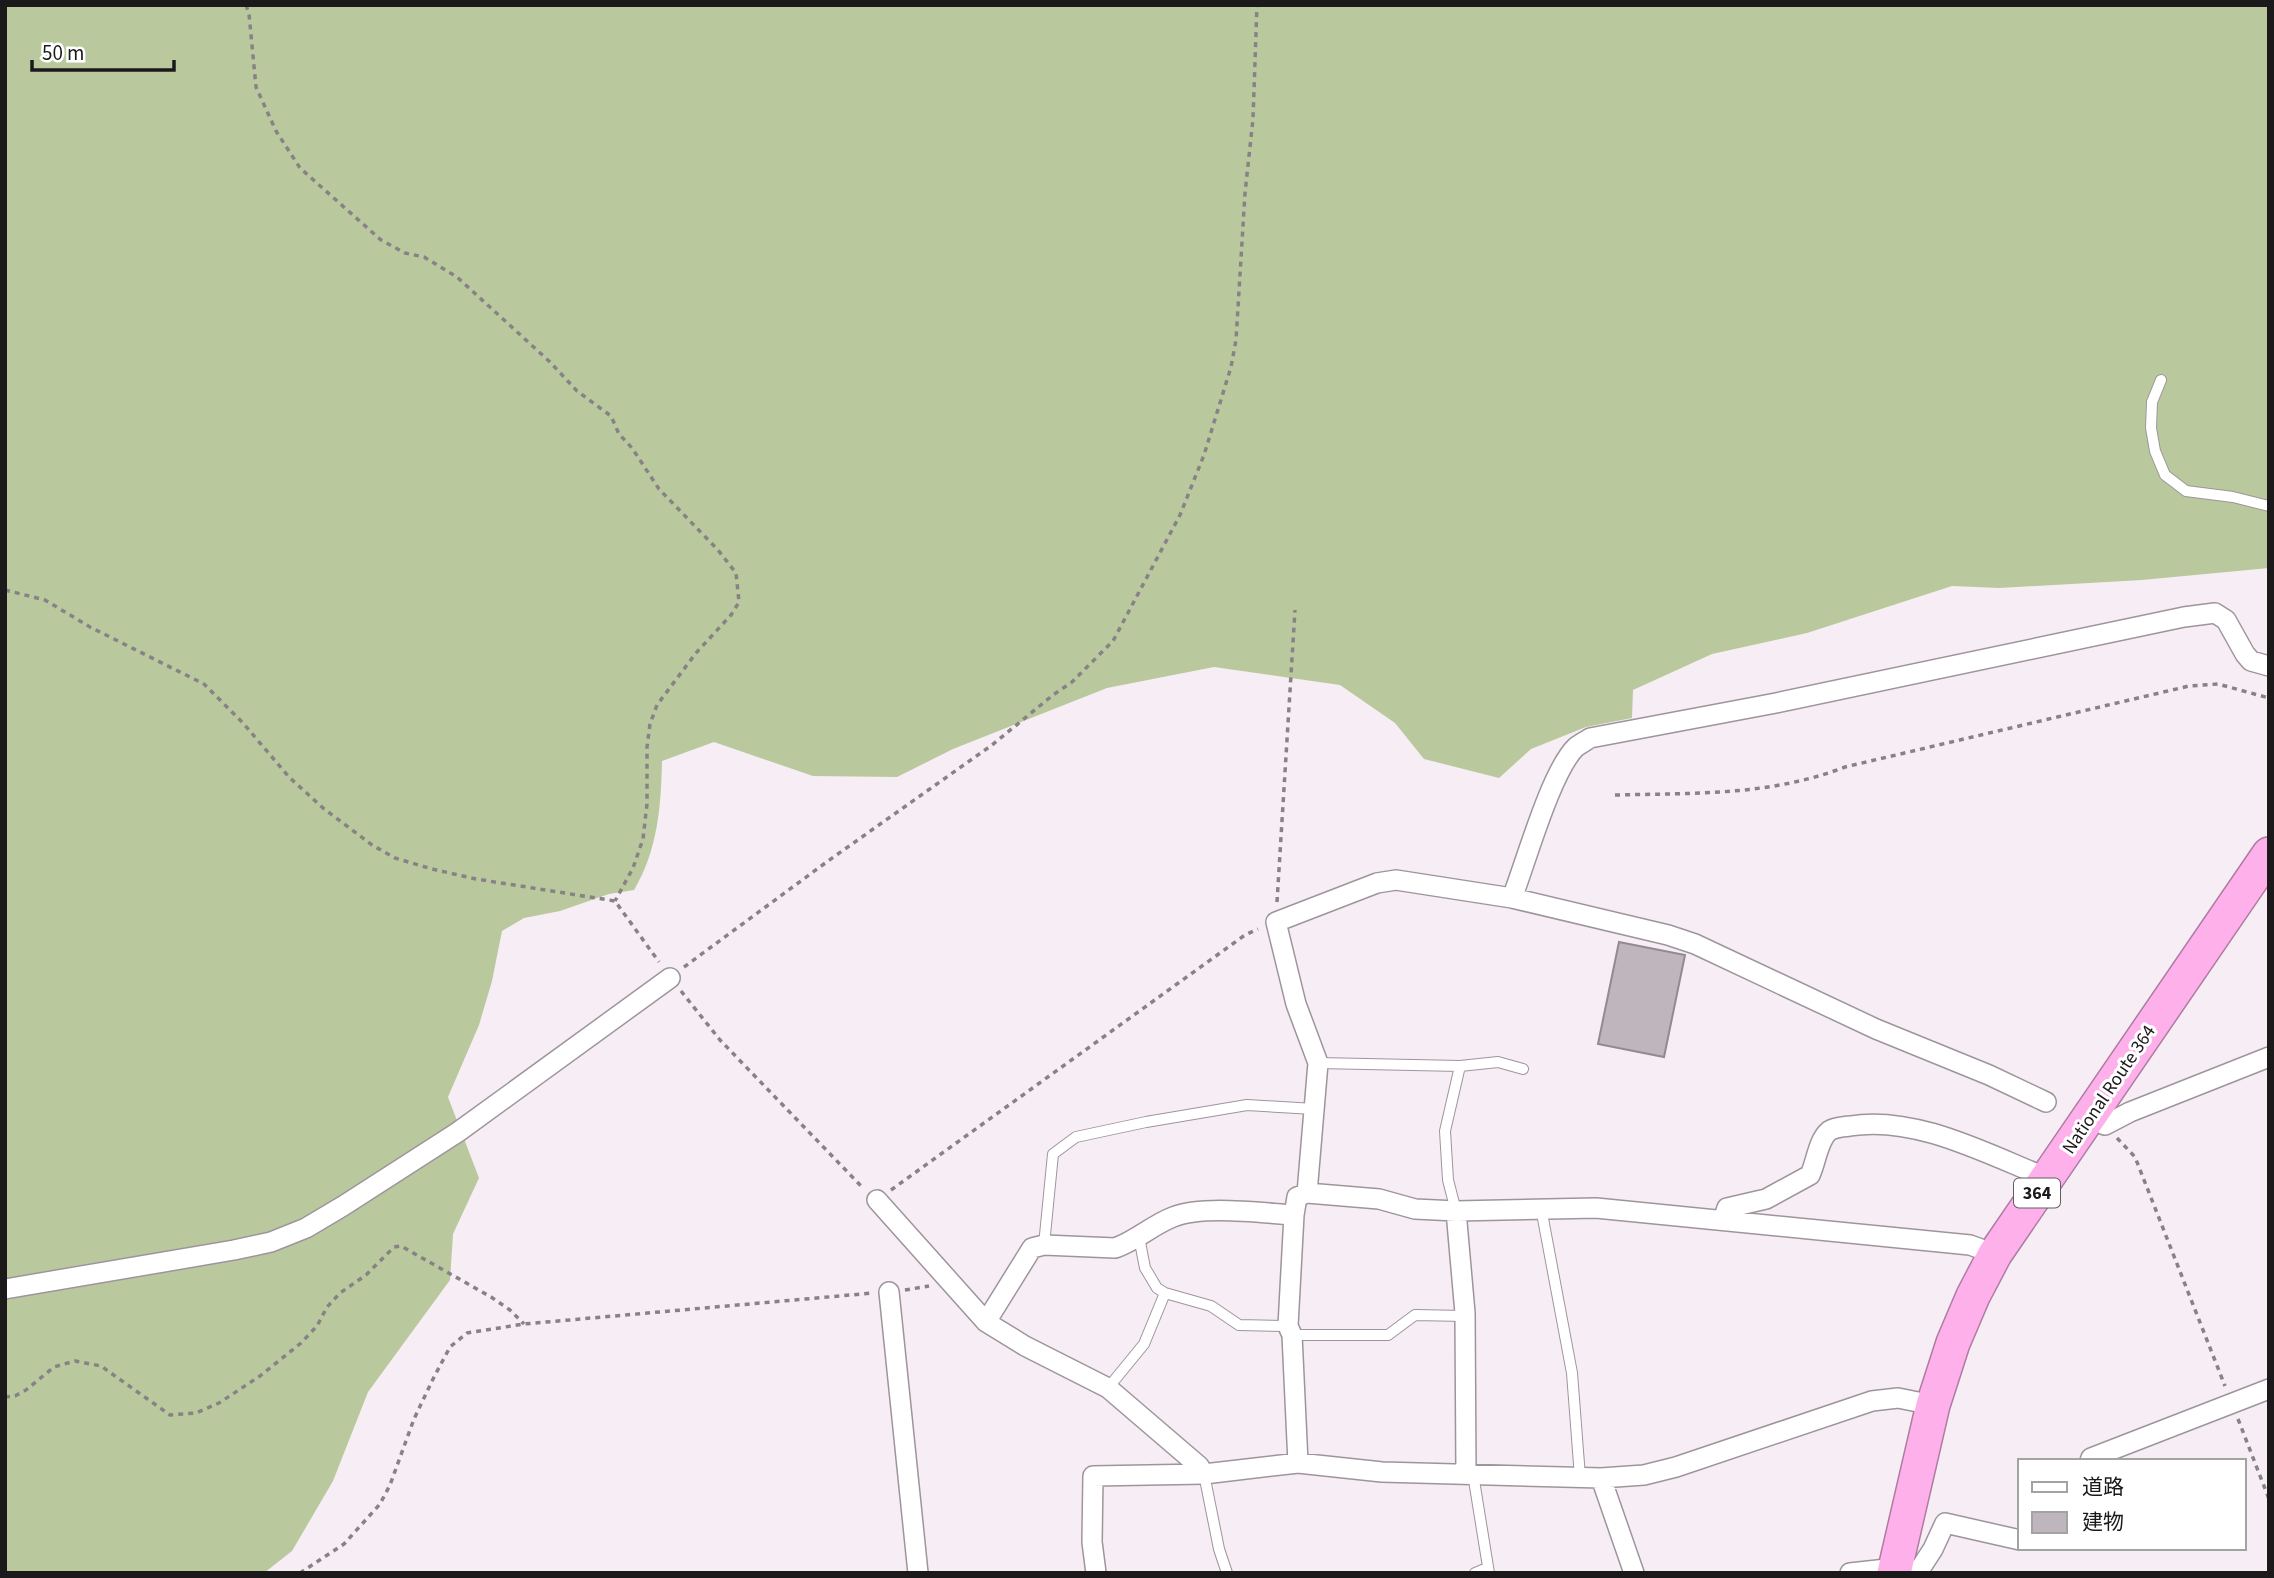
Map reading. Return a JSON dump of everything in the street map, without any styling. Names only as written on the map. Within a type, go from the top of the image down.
[{"type":"highway","name":"National Route 364","points":[[1895,1570],[1933,1405],[1953,1343],[1973,1296],[1995,1254],[2269,854]]},
{"type":"street","points":[[1512,898],[1564,762],[1576,747],[1590,738],[1776,703],[2192,616],[2215,614],[2226,620],[2251,661],[2269,666]]},
{"type":"street","points":[[1307,1193],[1318,1063],[1296,1004],[1276,922],[1377,883],[1396,880],[1512,898],[1668,935],[1695,944],[1876,1029],[1979,1070],[2046,1102]]},
{"type":"street","points":[[5,1289],[234,1250],[271,1242],[306,1228],[458,1132],[670,978]]},
{"type":"street","points":[[2088,1118],[2105,1125],[2130,1111],[2269,1057]]},
{"type":"street","points":[[1723,1220],[1727,1208],[1766,1199],[1810,1175],[1826,1133],[1833,1129],[1867,1123],[1892,1124],[1931,1133],[2047,1178]]},
{"type":"street","points":[[1298,1463],[1290,1331],[1294,1215],[1297,1197],[1307,1193],[1379,1199],[1415,1209],[1456,1211],[1596,1208],[1970,1245],[1995,1254]]},
{"type":"street","points":[[877,1200],[986,1322],[1108,1388],[1199,1466],[1204,1474]]},
{"type":"street","points":[[986,1322],[1032,1248],[1044,1245],[1115,1248],[1174,1217],[1192,1213],[1219,1211],[1294,1215]]},
{"type":"street","points":[[1456,1211],[1465,1316],[1470,1474]]},
{"type":"street","points":[[889,1292],[918,1573]]},
{"type":"street","points":[[2091,1459],[2269,1389]]},
{"type":"street","points":[[1096,1573],[1092,1542],[1093,1476],[1204,1474],[1298,1463],[1382,1472],[1601,1478],[1644,1475],[1676,1467],[1872,1401],[1898,1398],[1933,1405]]},
{"type":"street","points":[[1601,1478],[1634,1573]]},
{"type":"street","points":[[1850,1573],[1920,1569],[1945,1523],[2018,1540]]},
{"type":"lane","points":[[2161,380],[2152,402],[2151,428],[2155,451],[2165,475],[2186,491],[2233,497],[2269,506]]},
{"type":"lane","points":[[1318,1063],[1460,1066],[1498,1062],[1523,1069]]},
{"type":"lane","points":[[1456,1211],[1448,1180],[1445,1131],[1460,1066]]},
{"type":"lane","points":[[1044,1245],[1053,1154],[1076,1137],[1247,1105],[1314,1109]]},
{"type":"lane","points":[[1541,1208],[1572,1373],[1580,1477]]},
{"type":"lane","points":[[1139,1237],[1145,1268],[1157,1288],[1165,1293],[1211,1306],[1239,1325],[1290,1331],[1388,1335],[1415,1315],[1465,1316]]},
{"type":"lane","points":[[1108,1388],[1144,1344],[1165,1293]]},
{"type":"lane","points":[[1204,1474],[1219,1549],[1227,1573]]},
{"type":"lane","points":[[1470,1474],[1488,1570],[1475,1573]]},
{"type":"path","points":[[246,5],[256,87],[276,131],[300,168],[381,240],[405,253],[424,257],[457,277],[550,362],[577,391],[611,416],[619,434],[632,448],[659,489],[718,550],[736,573],[739,602],[657,705],[650,724],[647,747],[643,839],[633,868],[615,901]]},
{"type":"path","points":[[670,978],[828,861],[992,746],[1072,682],[1113,641],[1180,515],[1204,455],[1231,367],[1236,340],[1241,245],[1253,118],[1257,5]]},
{"type":"path","points":[[5,590],[45,600],[90,627],[204,684],[243,723],[289,777],[323,808],[372,845],[396,858],[476,879],[615,901],[670,978],[720,1040],[861,1187],[877,1200],[1245,935],[1276,922],[1295,610]]},
{"type":"path","points":[[1615,795],[1766,789],[1796,783],[1845,767],[2189,685],[2218,684],[2269,698]]},
{"type":"path","points":[[2134,1157],[2269,1499]]},
{"type":"path","points":[[5,1397],[15,1396],[26,1390],[54,1367],[75,1361],[101,1366],[170,1415],[197,1413],[232,1396],[302,1343],[340,1293],[366,1275],[394,1247],[401,1246],[491,1297],[524,1324]]},
{"type":"path","points":[[300,1573],[344,1544],[380,1504],[390,1485],[414,1419],[450,1348],[467,1333],[524,1324],[889,1292],[953,1283]]},
{"type":"green space","points":[[5,5],[2269,5],[2269,568],[2142,580],[1999,588],[1952,586],[1807,633],[1712,654],[1633,690],[1632,718],[1586,727],[1531,749],[1499,778],[1424,759],[1395,723],[1340,685],[1214,667],[1107,688],[953,749],[897,777],[813,776],[714,742],[662,761],[657,827],[648,859],[634,890],[609,894],[560,911],[524,918],[502,931],[492,981],[479,1025],[448,1097],[479,1178],[453,1234],[450,1280],[368,1392],[333,1481],[292,1551],[264,1573],[5,1573]]},
{"type":"building","points":[[1619,942],[1685,955],[1664,1057],[1598,1044]]}]
